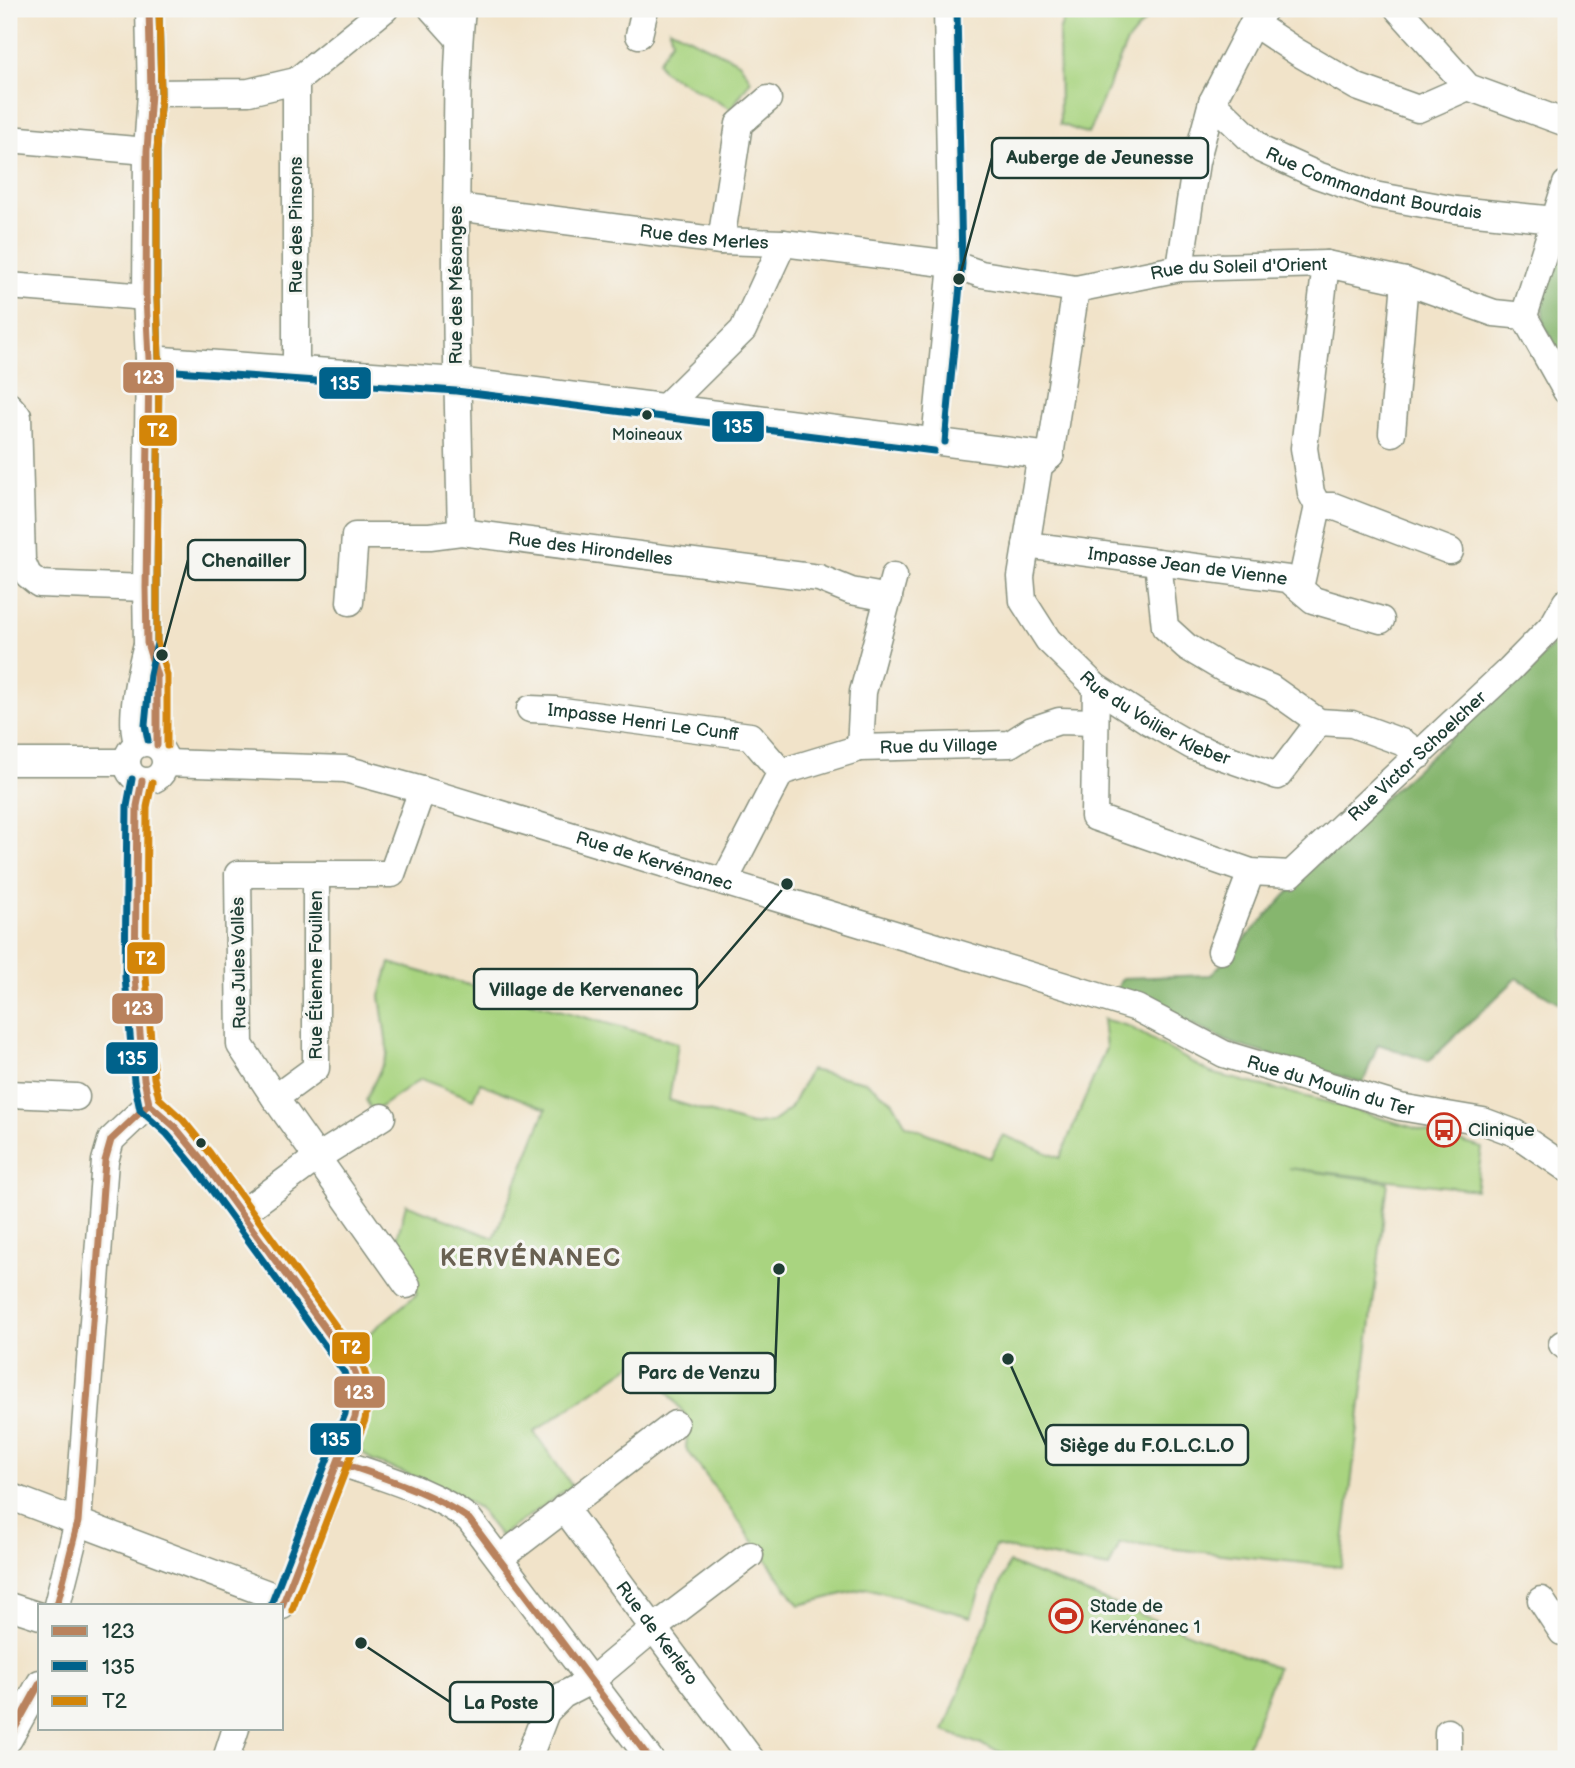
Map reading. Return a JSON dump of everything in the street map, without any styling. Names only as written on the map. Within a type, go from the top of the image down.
[{"type":"street","points":[[9,1496],[283,1603],[355,1417],[360,1388],[353,1367],[242,1213],[175,1127],[149,1104],[144,1079],[135,977],[137,806],[146,759],[158,726],[157,676],[147,643],[146,587],[149,359],[146,297],[147,151],[151,93],[149,9]]},
{"type":"street","points":[[151,93],[249,92],[296,82],[385,9]]},
{"type":"street","points":[[432,9],[459,39]]},
{"type":"street","name":"Rue des Mésanges","points":[[461,9],[456,207],[461,532]]},
{"type":"street","points":[[639,35],[645,9]]},
{"type":"street","points":[[934,441],[952,264],[947,9]]},
{"type":"street","points":[[1398,9],[1468,87],[1566,123]]},
{"type":"street","points":[[1181,268],[1196,162],[1212,102],[1259,16],[1297,52],[1357,87],[1418,109],[1468,87]]},
{"type":"street","name":"Rue des Pinsons","points":[[296,82],[296,369]]},
{"type":"street","points":[[721,242],[739,124],[768,99]]},
{"type":"street","name":"Rue Commandant Bourdais","points":[[1212,102],[1262,150],[1317,175],[1374,195],[1456,210],[1555,220]]},
{"type":"street","points":[[9,139],[147,151]]},
{"type":"street","points":[[1566,184],[1524,316],[1566,391]]},
{"type":"street","name":"Rue des Merles","points":[[456,207],[721,242],[783,243],[952,264]]},
{"type":"street","points":[[665,407],[743,330],[783,243]]},
{"type":"street","name":"Rue du Soleil d'Orient","points":[[952,264],[981,274],[1076,289],[1181,268],[1326,264],[1405,281],[1494,313],[1524,316]]},
{"type":"street","points":[[1300,588],[1318,506],[1311,493],[1304,448],[1326,264]]},
{"type":"street","points":[[1392,433],[1405,281]]},
{"type":"street","points":[[9,286],[146,297]]},
{"type":"street","points":[[1026,545],[1039,466],[1050,456],[1076,289]]},
{"type":"street","points":[[149,359],[457,381],[1050,456]]},
{"type":"street","points":[[9,405],[18,416],[22,561],[28,575],[39,584],[146,587]]},
{"type":"street","points":[[1318,506],[1333,506],[1450,551]]},
{"type":"street","name":"Rue des Hirondelles","points":[[350,602],[355,536],[430,536],[461,532],[819,578],[851,591],[892,587]]},
{"type":"street","name":"Impasse Jean de Vienne","points":[[1026,545],[1288,579],[1313,600],[1381,620]]},
{"type":"street","name":"Rue du Voilier Kleber","points":[[1026,545],[1021,577],[1023,601],[1048,640],[1096,687],[1150,722],[1192,746],[1279,776],[1319,722]]},
{"type":"street","points":[[1158,562],[1165,627],[1187,647],[1224,670],[1271,688],[1319,722],[1352,724],[1404,743],[1420,755]]},
{"type":"street","name":"Rue du Village","points":[[860,748],[863,692],[892,587]]},
{"type":"street","name":"Rue Victor Schoelcher","points":[[1096,687],[1094,817],[1251,872],[1291,874],[1510,669],[1553,625],[1566,602]]},
{"type":"street","name":"Impasse Henri Le Cunff","points":[[530,709],[750,736],[781,772]]},
{"type":"street","name":"Rue du Village","points":[[781,772],[860,748],[1010,744],[1032,730],[1059,721],[1095,722]]},
{"type":"street","name":"Rue de Kervénanec","points":[[9,762],[146,759],[345,769],[422,790],[1137,1008]]},
{"type":"street","points":[[724,882],[781,772]]},
{"type":"street","name":"Rue Jules Vallès","points":[[407,1285],[240,1045],[238,874],[392,874],[422,790]]},
{"type":"street","points":[[1222,951],[1251,872]]},
{"type":"street","name":"Rue Étienne Fouillen","points":[[275,1098],[316,1068],[316,874]]},
{"type":"street","name":"Rue du Moulin du Ter","points":[[1137,1008],[1224,1054],[1400,1107],[1483,1121],[1515,1133],[1566,1168]]},
{"type":"street","points":[[9,1094],[76,1097]]},
{"type":"street","points":[[57,1604],[78,1522],[105,1161],[111,1140],[149,1104]]},
{"type":"street","points":[[242,1213],[318,1157],[383,1117]]},
{"type":"street","points":[[500,1558],[675,1424]]},
{"type":"street","points":[[339,1461],[435,1497],[469,1519],[650,1759]]},
{"type":"street","name":"Rue de Kerléro","points":[[565,1508],[751,1759]]},
{"type":"street","points":[[528,1759],[545,1712],[563,1695],[592,1680],[654,1628],[751,1555]]},
{"type":"street","points":[[1541,1600],[1562,1632],[1566,1633]]},
{"type":"street","points":[[9,1606],[38,1615]]},
{"type":"street","points":[[9,1739],[26,1694]]},
{"type":"street","points":[[226,1759],[235,1730]]},
{"type":"street","points":[[1448,1732],[1448,1759]]},
{"type":"green space","points":[[1067,9],[1155,9],[1127,42],[1088,134],[1060,124],[1059,32]]},
{"type":"green space","points":[[669,28],[739,62],[751,80],[731,109],[663,71],[658,62],[672,40]]},
{"type":"green space","points":[[1566,243],[1566,363],[1544,326],[1541,290],[1553,248]]},
{"type":"green space","points":[[1566,624],[1566,1007],[1517,978],[1429,1061],[1378,1044],[1363,1083],[1231,1043],[1117,989],[1122,978],[1211,975],[1337,841],[1556,642]]},
{"type":"green space","points":[[390,963],[678,1043],[669,1100],[751,1125],[772,1122],[790,1109],[810,1070],[866,1082],[893,1102],[906,1125],[990,1158],[1003,1135],[1060,1158],[1106,1048],[1103,1019],[1128,1026],[1211,1073],[1327,1102],[1482,1148],[1476,1190],[1288,1168],[1388,1182],[1341,1567],[1120,1543],[1109,1568],[995,1546],[971,1617],[867,1588],[799,1605],[686,1448],[688,1419],[642,1358],[534,1432],[572,1486],[500,1536],[478,1508],[447,1489],[373,1461],[361,1451],[354,1346],[417,1294],[396,1243],[406,1204],[494,1238],[546,1109],[480,1083],[473,1099],[421,1079],[373,1112],[366,1100],[388,1053],[380,996]]},
{"type":"green space","name":"Stade de Kervénanec 1","points":[[1009,1563],[1277,1668],[1243,1759],[1019,1759],[944,1731]]},
{"type":"transit line","name":"123","points":[[149,9],[151,93],[147,151],[146,297],[149,359],[146,588],[147,643],[157,676],[157,745]]},
{"type":"transit line","name":"135","points":[[148,740],[145,725],[150,674],[157,643],[157,151],[161,93],[159,9]]},
{"type":"transit line","name":"T2","points":[[159,9],[161,93],[157,151],[157,641],[167,675],[167,746]]},
{"type":"transit line","name":"135","points":[[945,442],[962,264],[957,9]]},
{"type":"transit line","name":"135","points":[[148,369],[456,391],[934,451]]},
{"type":"transit line","name":"135","points":[[132,779],[127,806],[125,977],[134,1081],[140,1110],[167,1134],[194,1166],[344,1372],[349,1389],[345,1414],[272,1602]]},
{"type":"transit line","name":"123","points":[[142,781],[137,806],[135,977],[144,1079],[149,1104],[175,1127],[202,1160],[353,1367],[360,1388],[355,1417],[283,1604]]},
{"type":"transit line","name":"T2","points":[[152,783],[147,807],[146,977],[154,1078],[159,1098],[183,1120],[210,1153],[361,1361],[370,1388],[365,1420],[292,1610]]},
{"type":"transit line","name":"123","points":[[57,1604],[78,1522],[105,1161],[111,1140],[149,1104]]},
{"type":"transit line","name":"123","points":[[339,1462],[422,1493],[469,1519],[650,1759]]},
{"type":"transit line","name":"123","points":[[9,1739],[38,1687]]},
{"type":"place","name":"Auberge de Jeunesse","points":[[959,279]]},
{"type":"place","name":"Moineaux","points":[[647,415]]},
{"type":"place","name":"Chenailler","points":[[162,655]]},
{"type":"place","name":"Village de Kervenanec","points":[[787,884]]},
{"type":"place","name":"Clinique","points":[[1444,1130]]},
{"type":"place","name":"Parc de Venzu","points":[[779,1269]]},
{"type":"place","name":"Siège du F.O.L.C.L.O","points":[[1008,1359]]},
{"type":"place","name":"Stade de Kervénanec 1","points":[[1066,1616]]},
{"type":"place","name":"La Poste","points":[[361,1643]]},
{"type":"district","name":"KERVÉNANEC","points":[[531,1258]]}]
